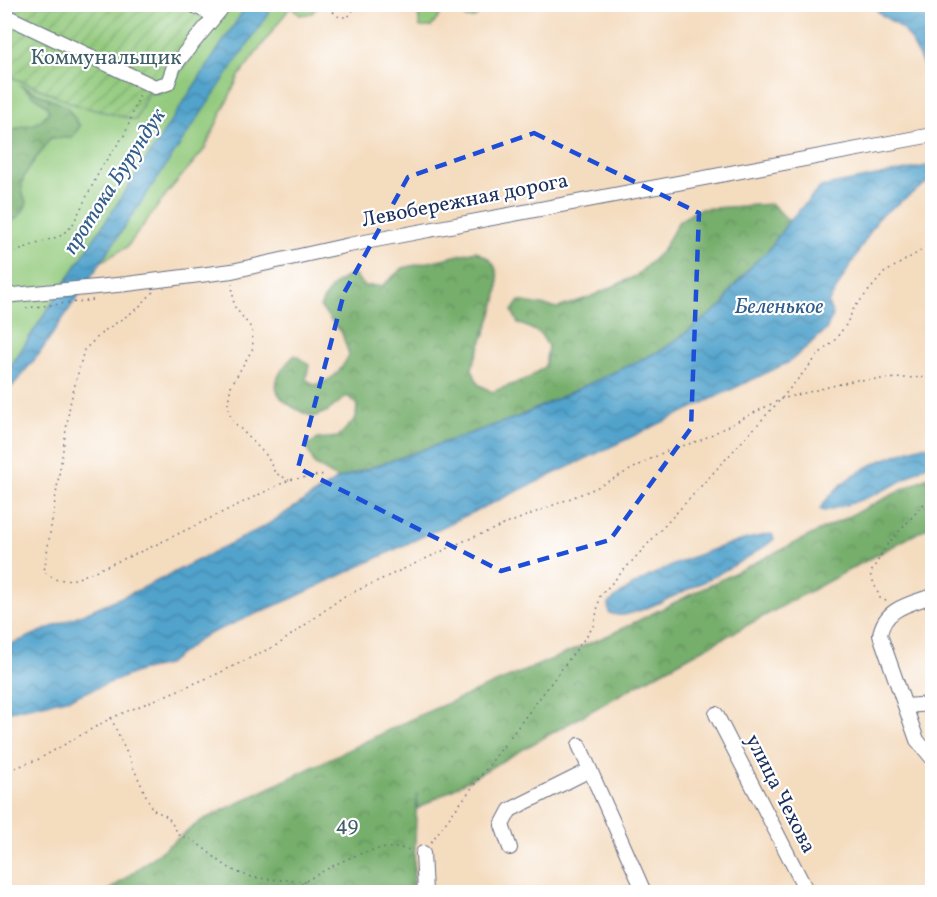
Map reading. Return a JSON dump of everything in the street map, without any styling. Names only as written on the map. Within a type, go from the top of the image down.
[{"type":"street","points":[[191,4],[214,15]]},
{"type":"street","points":[[4,15],[155,87],[168,83],[174,66],[225,4]]},
{"type":"street","name":"Левобережная дорога","points":[[4,296],[127,285],[232,271],[349,245],[933,135]]},
{"type":"street","points":[[933,596],[901,607],[885,619],[880,635],[917,740],[933,758]]},
{"type":"street","points":[[906,706],[933,704]]},
{"type":"street","name":"улица Чехова","points":[[716,714],[807,892]]},
{"type":"street","points":[[579,745],[645,892]]},
{"type":"street","points":[[510,848],[502,825],[510,810],[590,770]]},
{"type":"street","points":[[423,853],[425,892]]},
{"type":"path","points":[[324,4],[339,17],[348,17],[358,4]]},
{"type":"path","points":[[332,13],[336,4]]},
{"type":"path","points":[[4,258],[27,247],[60,236],[72,226],[102,166],[125,134],[146,82]]},
{"type":"path","points":[[285,892],[358,854],[381,847],[399,847],[423,853],[594,626],[600,596],[781,399],[820,352],[834,340],[846,325],[854,308],[884,273],[933,244]]},
{"type":"path","points":[[232,271],[234,306],[252,328],[253,348],[231,386],[228,403],[231,419],[267,456],[275,473],[289,480]]},
{"type":"path","points":[[167,279],[136,309],[104,331],[84,350],[70,404],[44,572],[57,580],[76,579],[147,549],[289,480],[325,474]]},
{"type":"path","points":[[26,308],[92,300]]},
{"type":"path","points":[[4,772],[39,759],[111,718],[217,674],[279,644],[343,597],[464,541],[596,488],[664,452],[701,440],[781,399],[856,380],[933,377]]},
{"type":"path","points":[[901,607],[880,598],[870,574],[887,545],[933,495]]},
{"type":"path","points":[[111,718],[152,809],[168,817],[179,835],[192,838],[217,862],[238,873],[255,878],[306,882],[315,892]]},
{"type":"highlighted area","points":[[534,133],[699,213],[691,428],[610,540],[501,571],[298,468],[344,293],[408,177]]},
{"type":"green space","points":[[417,4],[448,5],[431,27],[420,27]]},
{"type":"green space","name":"Коммунальщик","points":[[5,5],[230,5],[165,92],[147,94],[136,120],[79,106],[5,74]]},
{"type":"green space","points":[[230,5],[319,5],[312,13],[300,15],[291,6],[239,76],[204,150],[168,192],[127,247],[99,263],[78,263],[5,375],[5,74],[79,106],[147,94]]},
{"type":"green space","points":[[466,5],[491,5],[474,18],[466,18],[462,9]]},
{"type":"green space","points":[[20,85],[67,107],[80,126],[72,138],[51,138],[49,140],[23,179],[22,190],[27,203],[24,210],[16,219],[5,222],[5,173],[10,135],[18,127],[40,121],[49,111],[47,106]]},
{"type":"green space","points":[[772,204],[789,221],[768,251],[756,261],[730,291],[724,304],[664,349],[518,417],[338,479],[314,464],[306,445],[318,439],[338,437],[356,418],[357,404],[347,396],[328,411],[313,417],[290,405],[278,392],[276,385],[278,376],[295,355],[309,365],[306,379],[315,385],[332,378],[343,366],[349,355],[342,333],[320,307],[333,286],[354,274],[364,286],[382,286],[403,268],[476,251],[490,260],[497,272],[496,299],[472,369],[478,384],[492,392],[529,378],[545,366],[548,346],[540,333],[518,323],[512,311],[519,301],[558,308],[590,297],[636,276],[662,251],[679,221],[699,209]]},
{"type":"green space","name":"49","points":[[932,475],[932,525],[646,680],[417,809],[417,793],[413,892],[107,892],[201,821],[420,715],[609,635]]},
{"type":"water","points":[[247,5],[274,5],[39,354],[5,395],[5,375]]},
{"type":"water","points":[[874,5],[927,5],[932,19],[932,84],[907,36]]},
{"type":"water","name":"Беленькое","points":[[932,165],[932,179],[879,217],[828,303],[833,315],[826,330],[789,362],[293,598],[204,636],[166,665],[139,671],[71,698],[5,712],[5,647],[143,588],[267,525],[338,479],[518,417],[664,349],[724,304],[730,291],[756,261],[768,251],[789,221],[821,187]]},
{"type":"water","points":[[923,446],[932,447],[931,462],[906,479],[853,503],[824,511],[820,509],[841,485],[866,468],[879,461]]},
{"type":"water","points":[[772,534],[774,539],[762,548],[724,571],[678,594],[637,611],[621,615],[609,613],[608,604],[623,592],[663,570],[732,543]]},
{"type":"water label","name":"протока Бурундук","points":[[115,182]]}]
